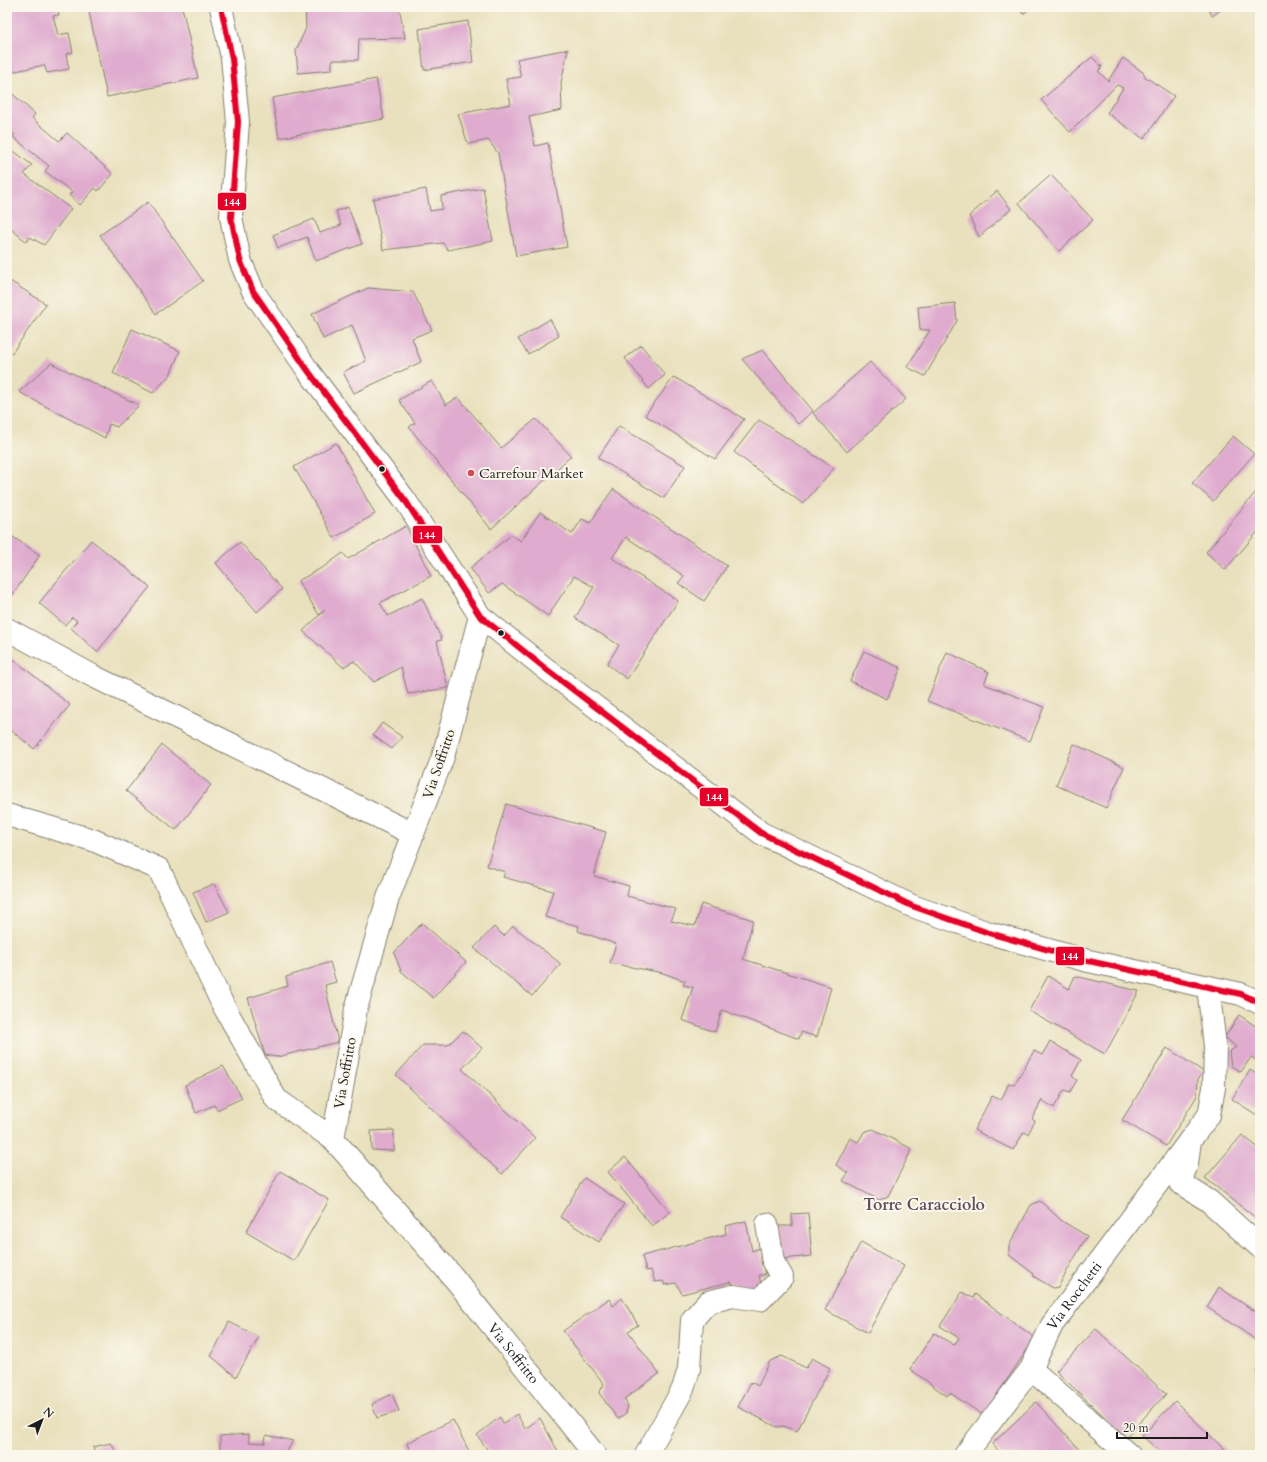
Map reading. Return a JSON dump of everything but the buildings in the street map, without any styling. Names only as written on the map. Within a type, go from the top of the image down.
[{"type":"street","points":[[221,7],[232,58],[238,122],[231,217],[240,260],[253,291],[309,372],[405,500],[480,616],[546,669],[762,833],[912,906],[989,933],[1084,960],[1241,994],[1260,1003]]},
{"type":"street","name":"Via Soffritto","points":[[480,616],[443,757],[388,898],[356,1009],[333,1139],[454,1278],[595,1455]]},
{"type":"street","points":[[7,629],[93,676],[413,834]]},
{"type":"street","points":[[7,815],[93,840],[159,869],[222,1003],[276,1099],[333,1139]]},
{"type":"street","name":"Via Rocchetti","points":[[965,1455],[1031,1368],[1052,1325],[1209,1115],[1214,1088],[1215,1046],[1208,987]]},
{"type":"street","points":[[1190,1140],[1187,1164],[1180,1183],[1209,1201],[1260,1247]]},
{"type":"street","points":[[646,1455],[683,1390],[689,1369],[692,1320],[708,1302],[733,1296],[760,1300],[782,1277],[773,1262],[767,1224]]},
{"type":"street","points":[[1031,1368],[1129,1455]]},
{"type":"transit line","name":"144","points":[[221,7],[232,58],[238,122],[231,217],[240,260],[253,291],[309,372],[405,500],[480,616],[546,669],[761,833],[912,906],[989,933],[1084,960],[1241,994],[1260,1003]]},
{"type":"place","name":"Carrefour Market","points":[[471,473]]},
{"type":"district","name":"Torre Caracciolo","points":[[924,1205]]}]
